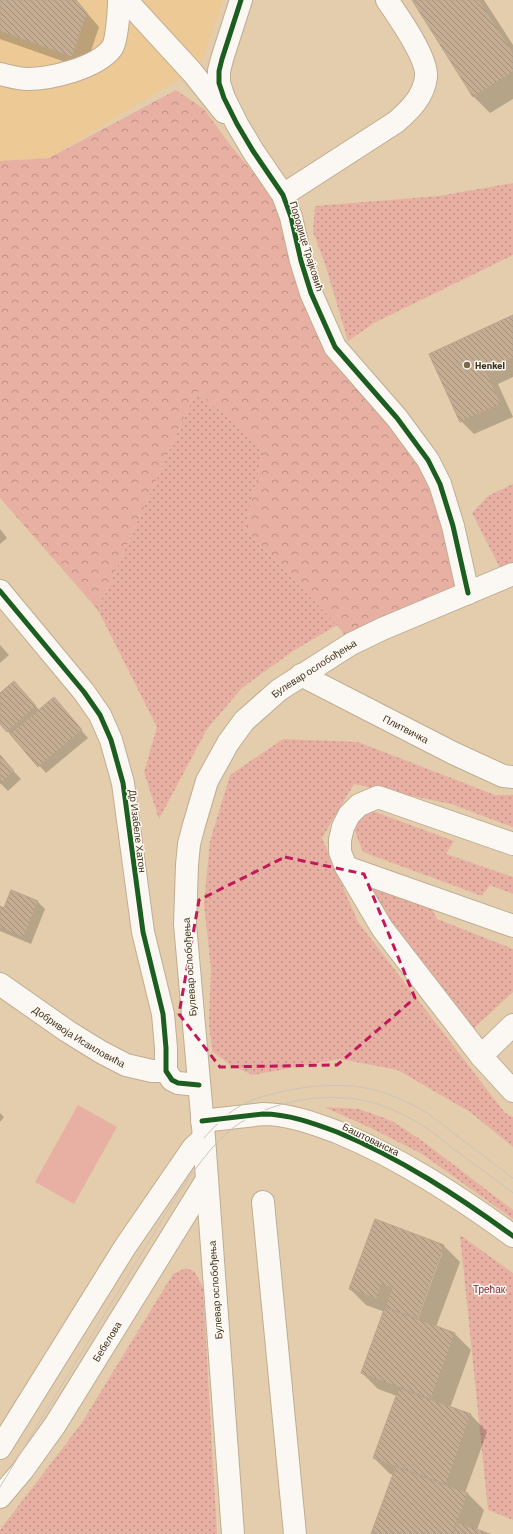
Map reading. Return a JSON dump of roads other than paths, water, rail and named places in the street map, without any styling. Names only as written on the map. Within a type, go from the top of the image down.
[{"type":"street","points":[[0,74],[26,79],[55,76],[94,63],[113,48],[119,18],[119,0]]},
{"type":"street","points":[[126,0],[192,72],[221,109],[236,124]]},
{"type":"street","name":"Породице Трајковић","points":[[241,0],[219,71],[219,83],[224,98],[236,124],[282,195],[291,217],[307,280],[333,344],[411,437],[428,460],[440,484],[453,526],[468,593]]},
{"type":"street","name":"Породице Трајковић","points":[[282,195],[396,122],[409,112],[421,96],[426,76],[420,54],[387,0]]},
{"type":"street","name":"Булевар ослобођења","points":[[233,1534],[203,1130],[185,924],[187,865],[189,844],[194,825],[207,781],[217,762],[244,721],[278,690],[351,644],[382,629],[513,574]]},
{"type":"street","name":"Др Изабеле Хатон","points":[[0,591],[84,692],[100,715],[111,740],[122,783],[143,932],[163,1014],[166,1048],[166,1071]]},
{"type":"street","name":"Плитвичка","points":[[301,675],[453,753],[503,776],[513,777]]},
{"type":"street","points":[[513,844],[378,797],[360,805],[349,815],[343,827],[340,840],[340,852],[346,866],[382,928],[481,1056],[513,1090]]},
{"type":"street","points":[[346,866],[513,926]]},
{"type":"street","name":"Добривоја Исаиловића","points":[[0,984],[67,1031],[101,1052],[126,1065],[152,1071],[166,1071]]},
{"type":"street","points":[[481,1056],[513,1025]]},
{"type":"street","points":[[166,1071],[172,1080],[178,1083],[199,1085]]},
{"type":"street","name":"Баштованска","points":[[203,1130],[263,1114],[271,1114],[317,1124],[374,1149],[425,1177],[513,1236]]},
{"type":"street","points":[[0,1448],[125,1246],[193,1148],[203,1130]]},
{"type":"street","name":"Бебелова","points":[[0,1497],[22,1471],[55,1426],[206,1181]]},
{"type":"street","points":[[263,1202],[295,1534]]},
{"type":"tram line","points":[[204,1138],[231,1112],[241,1105],[262,1097],[290,1090],[328,1085],[361,1087],[393,1096],[427,1113],[513,1178]]},
{"type":"tram line","points":[[0,1487],[176,1197],[202,1160],[217,1142],[234,1127],[249,1118],[265,1110],[300,1100],[336,1097],[371,1102],[398,1112],[427,1128],[513,1193]]},
{"type":"place","name":"Henkel","points":[[467,365]]},
{"type":"park label","name":"Трећак","points":[[489,1289]]}]
